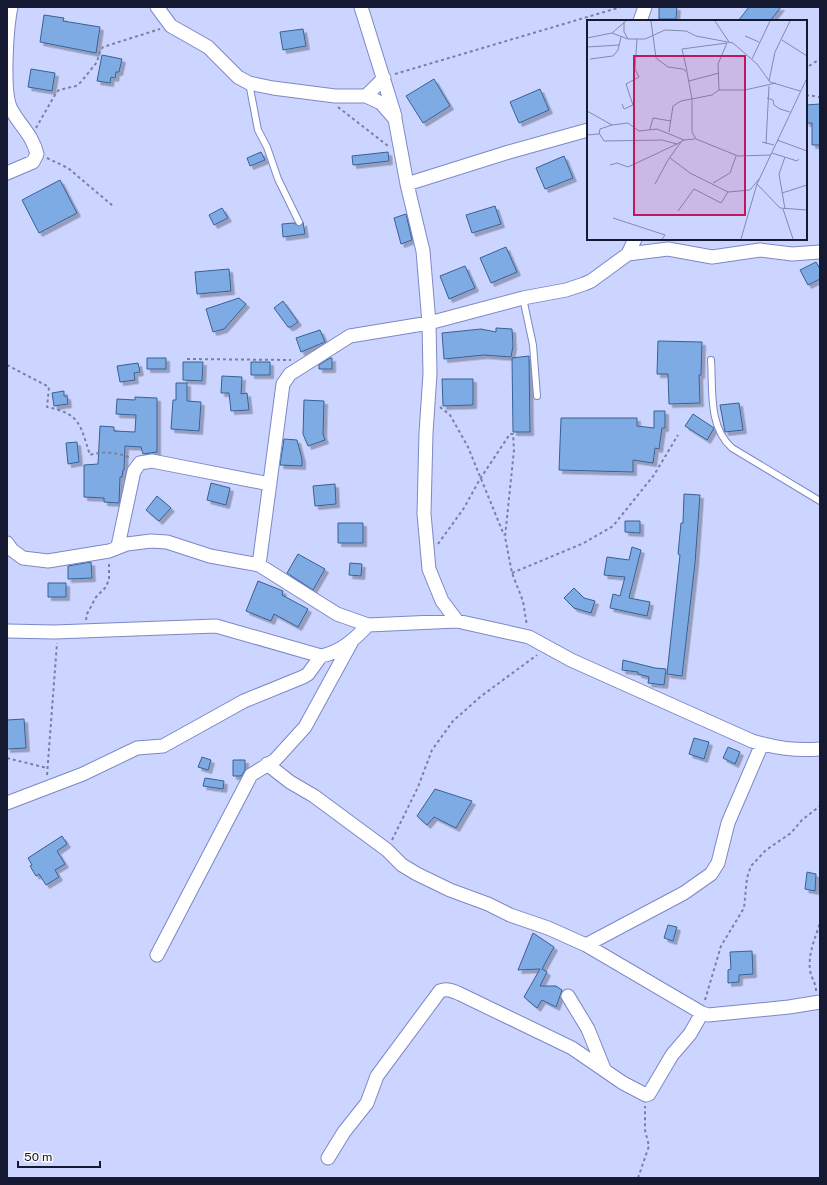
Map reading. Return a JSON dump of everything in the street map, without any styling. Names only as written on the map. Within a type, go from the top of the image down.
[{"type":"street","points":[[7,173],[33,162],[37,154],[31,136],[10,108],[7,97],[7,42],[11,7]]},
{"type":"street","points":[[156,7],[171,26],[208,47],[238,77],[249,83],[273,88],[335,96],[366,96],[381,103],[396,119]]},
{"type":"street","points":[[361,7],[396,119],[407,184],[423,251],[429,322],[430,374],[426,433],[424,514],[428,560],[429,569],[442,601],[457,621]]},
{"type":"street","points":[[640,20],[645,7]]},
{"type":"street","points":[[366,96],[384,78]]},
{"type":"street","points":[[407,184],[509,152],[587,130]]},
{"type":"street","points":[[259,565],[283,384],[290,374],[350,336],[429,322],[523,298],[566,290],[591,281],[628,254],[635,240]]},
{"type":"street","points":[[628,254],[668,249],[712,257],[760,250],[792,254],[820,252]]},
{"type":"street","points":[[114,549],[134,471],[140,463],[152,461],[270,484]]},
{"type":"street","points":[[7,543],[12,550],[23,558],[48,561],[151,541],[167,542],[210,556],[259,565],[337,614],[368,625],[457,621],[529,637],[571,660],[762,744],[776,748],[798,751],[820,749]]},
{"type":"street","points":[[157,955],[252,775],[274,760],[305,727],[351,643],[368,625]]},
{"type":"street","points":[[7,631],[55,632],[216,626],[321,656],[329,655],[351,643]]},
{"type":"street","points":[[7,803],[83,774],[136,748],[163,746],[244,701],[303,677],[308,674],[321,656]]},
{"type":"street","points":[[586,945],[684,893],[711,874],[718,863],[728,823],[762,744]]},
{"type":"street","points":[[267,764],[290,782],[314,796],[387,850],[407,868],[450,890],[488,904],[510,915],[548,928],[586,945],[702,1013],[708,1014],[789,1007],[817,1003]]},
{"type":"street","points":[[328,1158],[344,1132],[367,1102],[377,1076],[440,991],[447,989],[460,994],[572,1048],[623,1083],[646,1095],[649,1094],[672,1055],[690,1034],[702,1013]]},
{"type":"street","points":[[568,996],[588,1029],[604,1069]]},
{"type":"lane","points":[[249,83],[258,130],[267,147],[278,179],[299,222]]},
{"type":"lane","points":[[523,298],[533,345],[537,396]]},
{"type":"lane","points":[[711,360],[716,422],[725,442],[732,448],[820,501]]},
{"type":"path","points":[[384,78],[621,7]]},
{"type":"path","points":[[31,136],[59,90],[76,86],[81,82],[97,62],[100,51],[103,47],[171,26]]},
{"type":"path","points":[[809,66],[820,59]]},
{"type":"path","points":[[320,93],[402,157]]},
{"type":"path","points":[[807,95],[820,97]]},
{"type":"path","points":[[37,154],[68,168],[113,206]]},
{"type":"path","points":[[187,359],[292,360]]},
{"type":"path","points":[[7,365],[49,387],[47,407],[61,410],[71,415],[83,430],[90,455],[98,452],[121,454],[140,463]]},
{"type":"path","points":[[440,401],[440,408],[450,415],[468,447],[505,537],[512,573],[523,601],[529,637]]},
{"type":"path","points":[[428,560],[464,508],[504,441],[510,434],[513,434],[514,450],[505,537]]},
{"type":"path","points":[[512,573],[584,543],[613,526],[654,475],[678,435]]},
{"type":"path","points":[[84,631],[87,614],[109,580],[114,549]]},
{"type":"path","points":[[46,787],[57,642],[55,632]]},
{"type":"path","points":[[387,850],[418,787],[432,750],[453,720],[480,697],[548,647]]},
{"type":"path","points":[[7,758],[48,768]]},
{"type":"path","points":[[702,1013],[708,986],[721,946],[744,908],[751,866],[766,850],[791,833],[802,820],[820,806]]},
{"type":"path","points":[[817,1003],[816,986],[811,974],[810,958],[814,939],[820,923]]},
{"type":"path","points":[[638,1178],[649,1146],[644,1122],[646,1095]]},
{"type":"building","points":[[659,7],[677,7],[676,19],[659,19]]},
{"type":"building","points":[[749,7],[781,7],[771,20],[739,20]]},
{"type":"building","points":[[44,15],[64,18],[63,21],[100,27],[96,53],[40,42]]},
{"type":"building","points":[[303,29],[306,46],[283,50],[280,32]]},
{"type":"building","points":[[102,55],[122,59],[119,72],[116,72],[115,78],[111,77],[110,83],[97,81]]},
{"type":"building","points":[[31,69],[55,73],[52,91],[28,87]]},
{"type":"building","points":[[434,79],[450,106],[423,123],[406,96]]},
{"type":"building","points":[[540,89],[549,110],[519,123],[510,102]]},
{"type":"building","points":[[820,104],[820,145],[812,145],[812,123],[807,123],[807,105]]},
{"type":"building","points":[[261,152],[265,160],[250,166],[247,158]]},
{"type":"building","points":[[388,152],[389,161],[353,165],[352,156]]},
{"type":"building","points":[[564,156],[573,178],[545,189],[536,168]]},
{"type":"building","points":[[60,180],[77,213],[39,233],[22,200]]},
{"type":"building","points":[[495,206],[501,224],[472,233],[466,215]]},
{"type":"building","points":[[222,208],[228,218],[214,225],[209,215]]},
{"type":"building","points":[[406,214],[412,240],[401,244],[394,218]]},
{"type":"building","points":[[303,222],[305,234],[283,237],[282,224],[294,223],[299,226]]},
{"type":"building","points":[[506,247],[517,272],[491,283],[480,258]]},
{"type":"building","points":[[816,262],[820,269],[820,279],[808,285],[800,270]]},
{"type":"building","points":[[465,266],[475,288],[449,299],[440,276]]},
{"type":"building","points":[[229,269],[231,291],[197,294],[195,272]]},
{"type":"building","points":[[239,298],[246,304],[224,329],[213,332],[206,309]]},
{"type":"building","points":[[283,301],[298,322],[291,327],[288,327],[274,308]]},
{"type":"building","points":[[496,328],[512,329],[513,346],[511,357],[484,355],[444,359],[442,333],[481,329],[496,332]]},
{"type":"building","points":[[320,330],[325,342],[301,352],[296,338]]},
{"type":"building","points":[[658,341],[702,342],[701,375],[699,375],[700,403],[669,404],[668,374],[657,374]]},
{"type":"building","points":[[529,356],[530,432],[513,432],[512,358]]},
{"type":"building","points":[[147,358],[166,358],[166,369],[147,369]]},
{"type":"building","points":[[332,358],[332,369],[319,369],[319,365]]},
{"type":"building","points":[[183,362],[203,362],[202,381],[183,380]]},
{"type":"building","points":[[251,362],[270,362],[270,375],[251,375]]},
{"type":"building","points":[[138,363],[140,372],[134,373],[135,380],[120,382],[117,366]]},
{"type":"building","points":[[222,376],[242,377],[241,394],[247,393],[249,410],[231,411],[229,393],[221,393]]},
{"type":"building","points":[[442,379],[473,379],[473,405],[443,406]]},
{"type":"building","points":[[176,383],[187,383],[187,401],[201,402],[199,431],[171,429],[173,400],[176,400]]},
{"type":"building","points":[[64,391],[64,396],[67,396],[68,404],[54,406],[52,393]]},
{"type":"building","points":[[135,397],[157,398],[157,452],[143,454],[141,447],[125,446],[124,470],[122,477],[120,477],[119,503],[104,502],[104,498],[84,497],[84,465],[98,464],[100,426],[114,427],[114,431],[135,432],[136,415],[116,414],[117,399],[135,400]]},
{"type":"building","points":[[304,400],[324,401],[323,434],[325,440],[308,446],[303,434]]},
{"type":"building","points":[[739,403],[743,430],[725,432],[720,405]]},
{"type":"building","points":[[654,411],[665,411],[665,428],[662,428],[659,449],[655,448],[653,463],[633,460],[633,472],[559,470],[561,418],[637,418],[637,426],[654,428]]},
{"type":"building","points":[[693,414],[714,428],[707,440],[685,426]]},
{"type":"building","points":[[284,439],[297,440],[302,459],[302,466],[280,465]]},
{"type":"building","points":[[77,442],[79,462],[68,464],[66,443]]},
{"type":"building","points":[[211,483],[230,488],[226,505],[207,500]]},
{"type":"building","points":[[335,484],[336,504],[315,506],[313,486]]},
{"type":"building","points":[[684,494],[700,495],[695,563],[682,676],[667,674],[680,555],[678,554],[681,523],[683,523]]},
{"type":"building","points":[[157,496],[171,508],[159,521],[146,510]]},
{"type":"building","points":[[625,521],[640,521],[640,533],[625,532]]},
{"type":"building","points":[[338,523],[363,523],[363,543],[338,543]]},
{"type":"building","points":[[632,547],[641,550],[629,598],[650,602],[647,616],[610,608],[613,594],[620,596],[625,577],[604,575],[607,557],[629,560]]},
{"type":"building","points":[[298,554],[325,569],[313,590],[287,573]]},
{"type":"building","points":[[91,562],[92,578],[68,579],[68,566]]},
{"type":"building","points":[[350,563],[362,564],[361,576],[349,575]]},
{"type":"building","points":[[258,581],[283,591],[282,595],[308,609],[298,627],[274,614],[271,621],[246,611]]},
{"type":"building","points":[[48,583],[66,583],[66,597],[48,597]]},
{"type":"building","points":[[574,588],[584,598],[595,601],[591,613],[574,608],[564,598]]},
{"type":"building","points":[[623,660],[655,668],[666,669],[664,685],[648,683],[649,677],[638,674],[638,672],[622,670]]},
{"type":"building","points":[[24,719],[26,748],[7,749],[7,720]]},
{"type":"building","points":[[694,738],[709,742],[704,759],[689,754]]},
{"type":"building","points":[[728,747],[740,752],[735,764],[723,758]]},
{"type":"building","points":[[202,757],[211,760],[208,770],[198,767]]},
{"type":"building","points":[[233,760],[245,760],[245,770],[241,776],[233,776]]},
{"type":"building","points":[[205,778],[224,781],[223,789],[203,786]]},
{"type":"building","points":[[435,789],[472,801],[456,828],[434,817],[427,825],[417,816]]},
{"type":"building","points":[[62,836],[67,844],[57,851],[65,864],[55,870],[59,877],[46,885],[39,874],[36,876],[30,866],[32,865],[28,858]]},
{"type":"building","points":[[807,872],[816,874],[815,891],[805,889]]},
{"type":"building","points":[[668,925],[677,927],[673,941],[664,938]]},
{"type":"building","points":[[533,933],[554,947],[542,969],[547,972],[540,986],[556,986],[562,990],[556,1007],[542,1000],[537,1008],[524,997],[540,969],[518,970]]},
{"type":"building","points":[[752,951],[753,974],[739,975],[739,982],[728,983],[728,970],[731,969],[730,952]]}]
